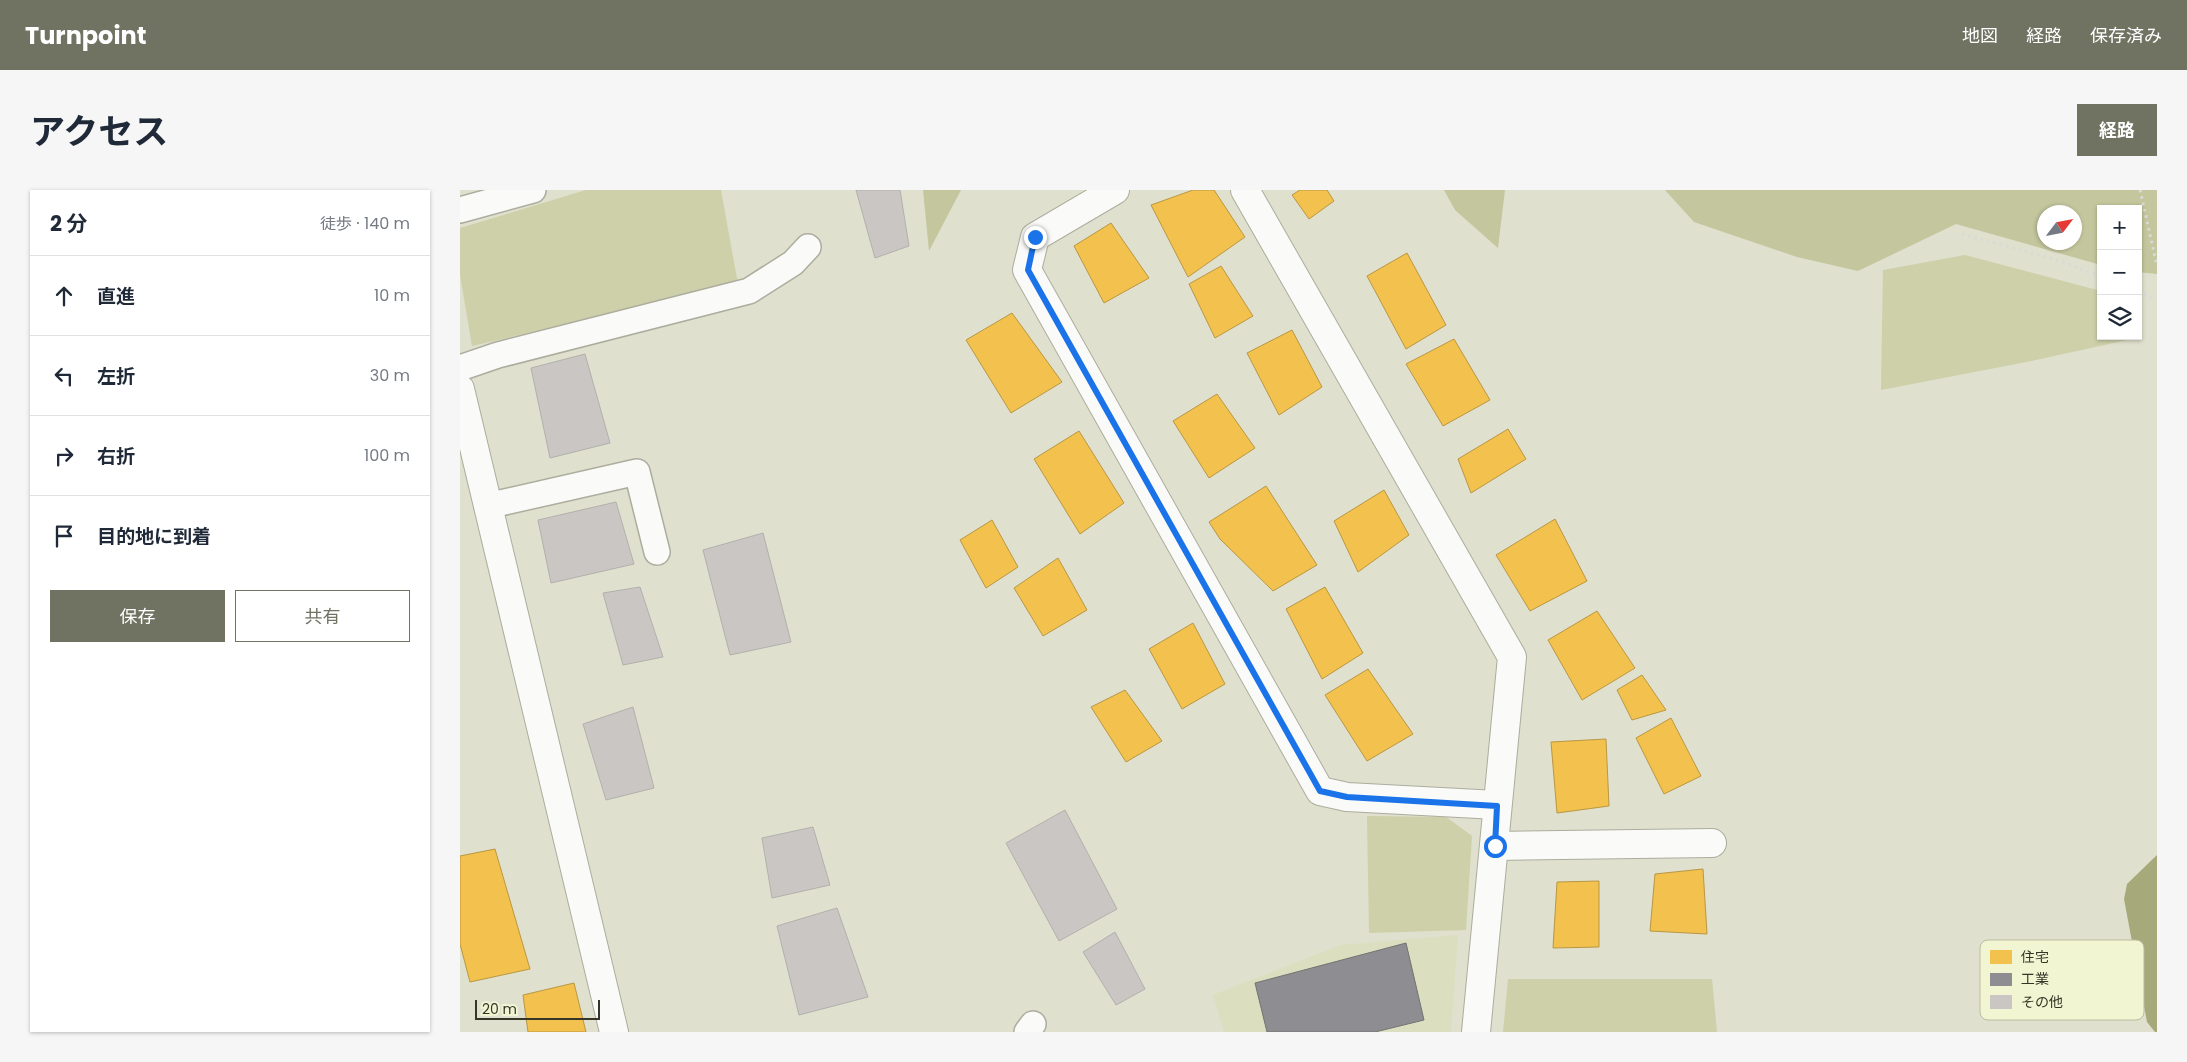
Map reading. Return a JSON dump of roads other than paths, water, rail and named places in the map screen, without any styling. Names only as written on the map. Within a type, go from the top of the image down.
[{"type":"street","points":[[1115,190],[1035,237],[1028,270],[1320,791],[1347,797],[1497,806]]},
{"type":"street","points":[[1245,190],[1512,657],[1476,1032]]},
{"type":"street","points":[[460,389],[614,1032]]},
{"type":"street","points":[[1495,846],[1712,843]]},
{"type":"lane","points":[[460,210],[533,190]]},
{"type":"lane","points":[[460,368],[498,355],[749,291],[793,263],[808,247]]},
{"type":"lane","points":[[487,506],[637,472],[657,552]]}]
